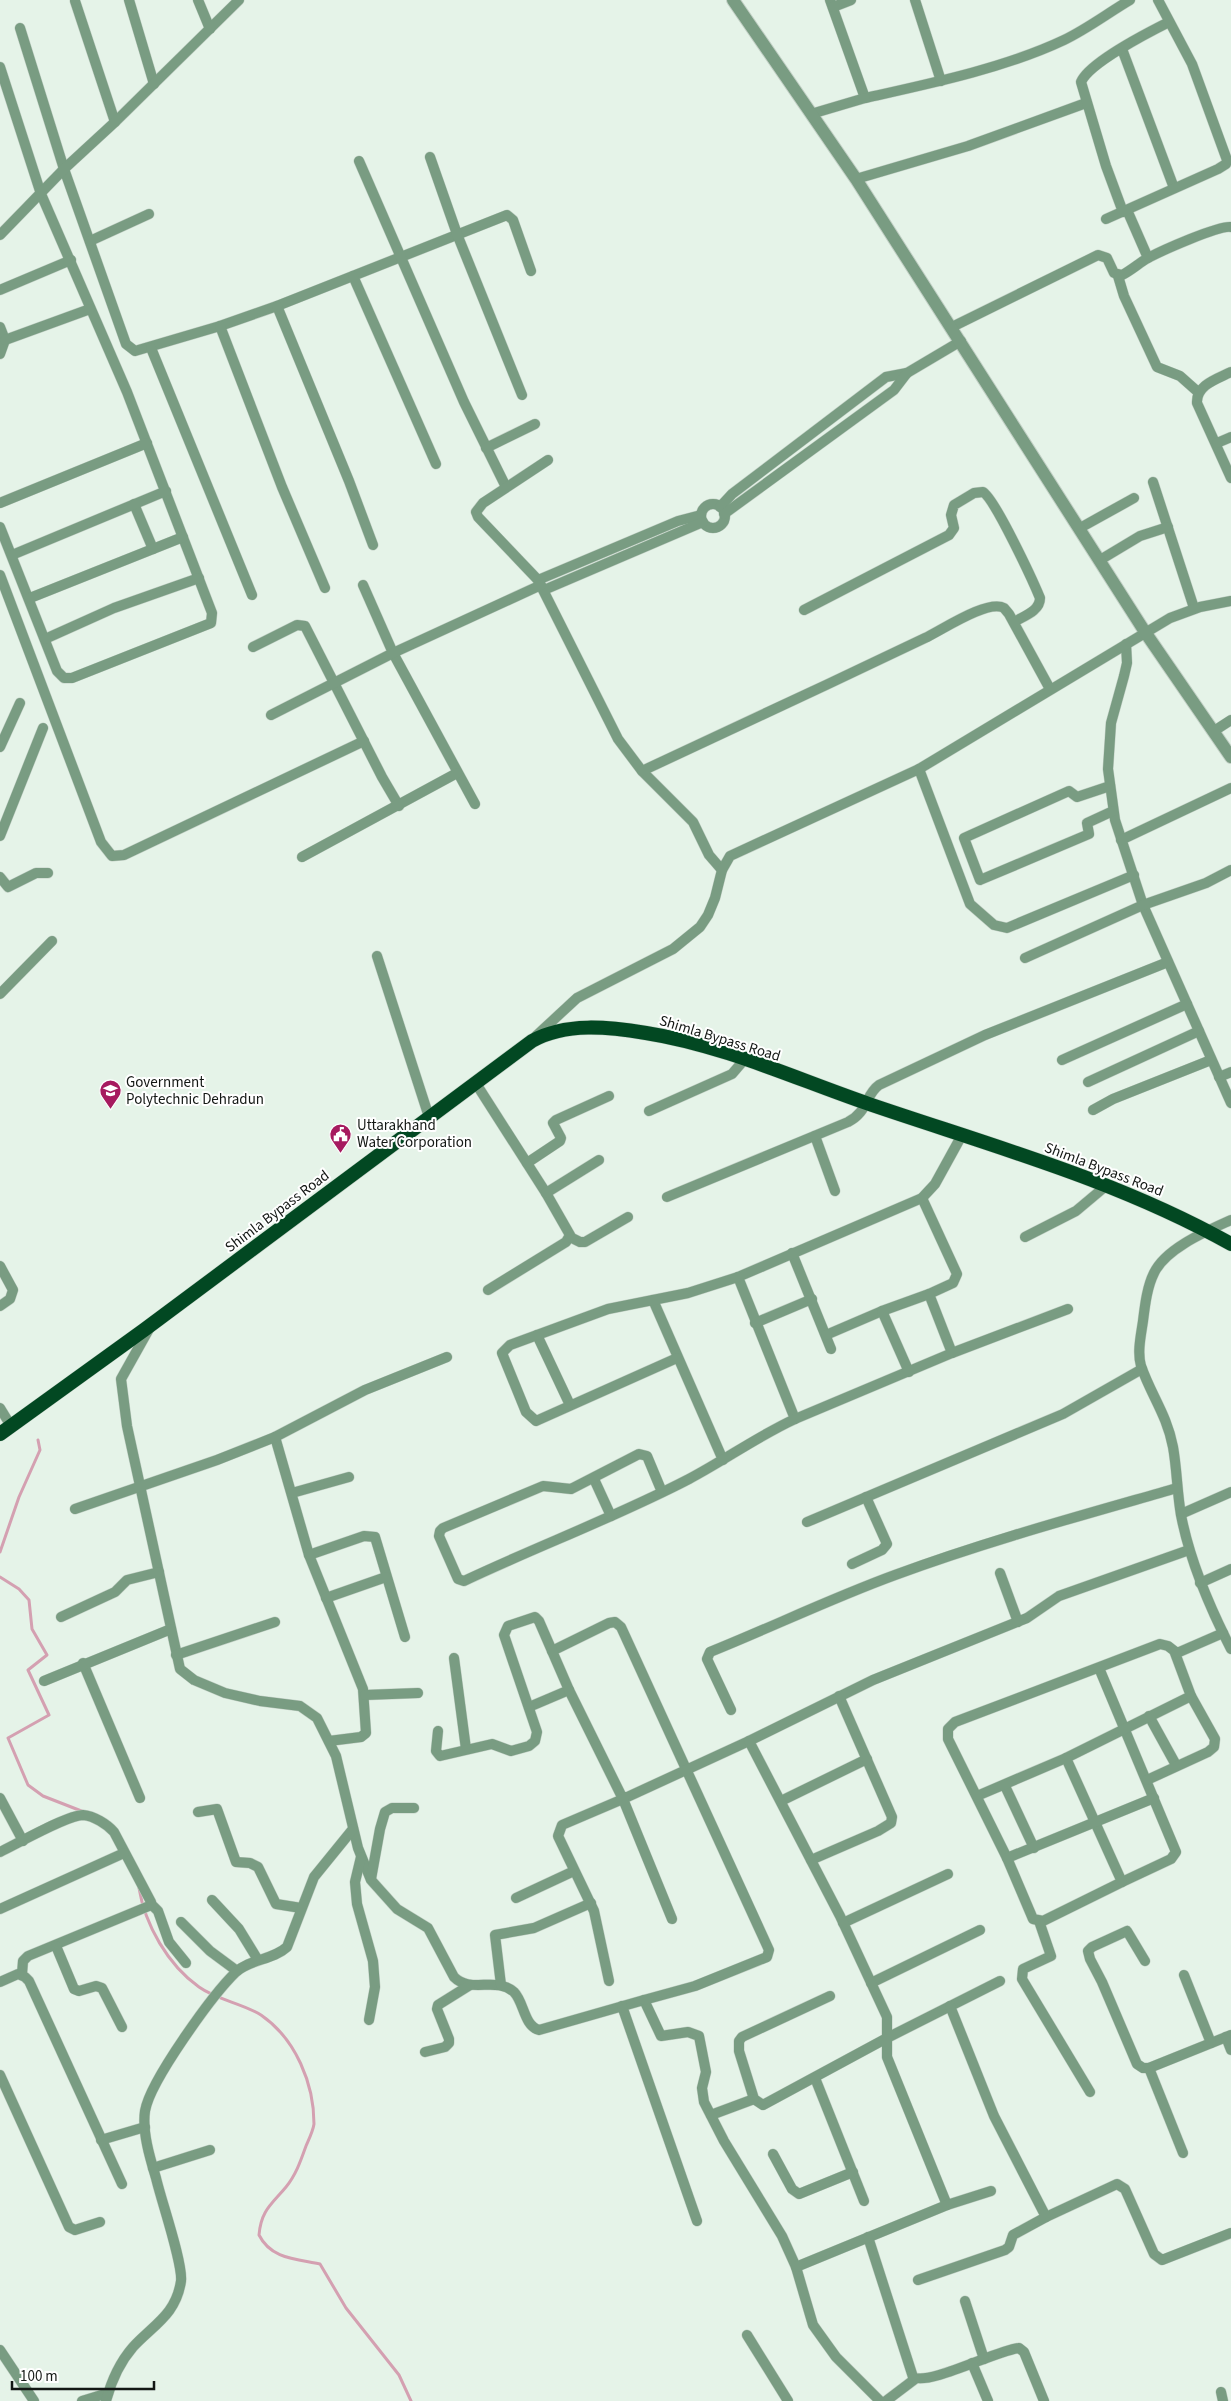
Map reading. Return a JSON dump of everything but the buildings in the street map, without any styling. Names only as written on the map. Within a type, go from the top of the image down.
[{"type":"highway","name":"Shimla Bypass Road","points":[[5,1430],[152,1325],[532,1041],[541,1036],[568,1029],[598,1027],[647,1033],[679,1040],[744,1060],[868,1104],[1082,1175],[1207,1231],[1231,1244]]},
{"type":"street","points":[[129,0],[154,84]]},
{"type":"street","points":[[198,0],[210,29]]},
{"type":"street","points":[[0,235],[64,169],[115,122],[239,0]]},
{"type":"street","points":[[733,0],[856,179],[961,340],[1146,632],[1231,758]]},
{"type":"street","points":[[851,0],[832,3],[865,98]]},
{"type":"street","points":[[915,0],[941,81]]},
{"type":"street","points":[[810,114],[865,98],[941,81],[1036,52],[1065,40],[1130,0]]},
{"type":"street","points":[[1106,219],[1223,167],[1227,160],[1192,64],[1158,0]]},
{"type":"street","points":[[75,2],[115,122]]},
{"type":"street","points":[[1148,258],[1125,211],[1086,103],[1081,82],[1083,78],[1122,49],[1169,22]]},
{"type":"street","points":[[20,28],[64,169],[126,344],[135,352],[277,306],[403,258],[503,216],[511,216],[531,271]]},
{"type":"street","points":[[1122,49],[1174,188]]},
{"type":"street","points":[[0,67],[41,194],[71,260],[147,443],[214,619],[207,626],[68,679],[57,671],[30,598],[0,526]]},
{"type":"street","points":[[856,179],[968,146],[1086,103]]},
{"type":"street","points":[[430,157],[457,234],[522,395]]},
{"type":"street","points":[[359,161],[486,448],[506,487]]},
{"type":"street","points":[[90,241],[149,214]]},
{"type":"street","points":[[1118,276],[1127,273],[1148,258],[1202,235],[1231,227]]},
{"type":"street","points":[[952,327],[1098,255],[1107,258],[1114,273],[1118,276],[1124,296],[1157,367],[1180,376],[1198,392]]},
{"type":"street","points":[[0,290],[71,260]]},
{"type":"street","points":[[353,276],[436,464]]},
{"type":"street","points":[[277,306],[349,481],[373,545]]},
{"type":"street","points":[[5,340],[90,309]]},
{"type":"street","points":[[220,326],[282,487],[325,588]]},
{"type":"street","points":[[0,327],[5,340],[0,354]]},
{"type":"street","points":[[702,518],[709,527],[717,527],[723,522],[722,510],[732,494],[886,378],[907,373],[961,340]]},
{"type":"street","points":[[151,348],[252,595]]},
{"type":"street","points":[[1231,372],[1198,392],[1196,403],[1217,443],[1231,478]]},
{"type":"street","points":[[722,510],[894,390],[907,373]]},
{"type":"street","points":[[486,448],[535,424]]},
{"type":"street","points":[[1217,443],[1231,437]]},
{"type":"street","points":[[0,503],[147,443]]},
{"type":"street","points":[[548,460],[483,502],[476,512],[478,517],[541,585],[618,739],[642,771],[693,822],[709,854],[722,870]]},
{"type":"street","points":[[1153,482],[1194,608]]},
{"type":"street","points":[[12,555],[166,491]]},
{"type":"street","points":[[804,610],[950,535],[954,528],[951,515],[954,506],[974,493],[984,492],[990,498],[1006,527],[1040,598],[1040,604],[1036,609],[1014,622]]},
{"type":"street","points":[[1080,528],[1134,498]]},
{"type":"street","points":[[134,504],[153,549]]},
{"type":"street","points":[[271,715],[393,653],[541,585],[702,518],[707,505],[715,504],[722,510]]},
{"type":"street","points":[[1100,560],[1140,536],[1168,527]]},
{"type":"street","points":[[30,598],[183,537]]},
{"type":"street","points":[[0,575],[101,842],[112,856],[124,855],[364,741]]},
{"type":"street","points":[[45,639],[114,608],[199,578]]},
{"type":"street","points":[[362,585],[393,653],[456,774],[475,804]]},
{"type":"street","points":[[532,1041],[577,998],[673,949],[686,940],[700,927],[708,915],[715,898],[722,870],[730,856],[738,850],[828,812],[919,769],[1170,618],[1194,608],[1231,601]]},
{"type":"street","points":[[642,771],[927,638],[984,608],[1000,605],[1004,608],[1014,622],[1050,690]]},
{"type":"street","points":[[254,647],[297,625],[304,626],[399,806]]},
{"type":"street","points":[[1126,644],[1127,663],[1111,723],[1110,786],[1113,811],[1143,905],[1231,1103]]},
{"type":"street","points":[[0,747],[20,703]]},
{"type":"street","points":[[1214,731],[1231,720]]},
{"type":"street","points":[[0,836],[43,728]]},
{"type":"street","points":[[919,769],[970,904],[994,926],[1006,928],[1134,875]]},
{"type":"street","points":[[302,857],[456,774]]},
{"type":"street","points":[[1110,786],[1077,797],[1070,791],[964,838],[980,880],[1090,834],[1087,823],[1113,811]]},
{"type":"street","points":[[1121,840],[1231,788]]},
{"type":"street","points":[[1025,958],[1143,905],[1206,883],[1231,870]]},
{"type":"street","points":[[0,877],[8,886],[34,874],[48,873]]},
{"type":"street","points":[[0,994],[52,941]]},
{"type":"street","points":[[377,956],[429,1118]]},
{"type":"street","points":[[667,1197],[854,1119],[868,1104],[873,1089],[879,1085],[985,1035],[1168,962]]},
{"type":"street","points":[[1062,1060],[1187,1004]]},
{"type":"street","points":[[1088,1082],[1199,1031]]},
{"type":"street","points":[[649,1111],[732,1074],[744,1060]]},
{"type":"street","points":[[1093,1110],[1113,1099],[1211,1060]]},
{"type":"street","points":[[1219,1077],[1231,1072]]},
{"type":"street","points":[[475,1082],[546,1193],[570,1237],[580,1242],[585,1242],[628,1218]]},
{"type":"street","points":[[527,1163],[561,1140],[553,1123],[556,1120],[609,1096]]},
{"type":"street","points":[[677,1358],[536,1421],[526,1412],[502,1353],[510,1344],[537,1336],[608,1309],[688,1292],[738,1277],[922,1198],[936,1184],[962,1135]]},
{"type":"street","points":[[815,1136],[835,1191]]},
{"type":"street","points":[[546,1193],[599,1160]]},
{"type":"street","points":[[1024,1237],[1076,1211],[1107,1185]]},
{"type":"street","points":[[826,1335],[952,1283],[957,1274],[922,1198]]},
{"type":"street","points":[[1231,1220],[1207,1231],[1170,1253],[1153,1274],[1140,1345],[1142,1369],[1166,1418],[1173,1450],[1181,1514],[1189,1550],[1200,1583],[1231,1649]]},
{"type":"street","points":[[488,1290],[566,1242],[570,1237]]},
{"type":"street","points":[[792,1253],[832,1349]]},
{"type":"street","points":[[0,1266],[13,1290],[10,1299],[0,1306]]},
{"type":"street","points":[[738,1277],[795,1419]]},
{"type":"street","points":[[929,1294],[952,1353]]},
{"type":"street","points":[[755,1323],[812,1299]]},
{"type":"street","points":[[653,1300],[723,1460]]},
{"type":"street","points":[[662,1492],[647,1456],[642,1454],[571,1489],[543,1486],[443,1528],[439,1533],[458,1579],[464,1581],[662,1492],[795,1419],[952,1353],[1068,1309]]},
{"type":"street","points":[[882,1311],[909,1372]]},
{"type":"street","points":[[152,1325],[123,1372],[120,1385],[140,1488],[180,1668],[194,1680],[242,1697],[294,1704],[317,1718],[340,1769],[353,1829],[371,1880],[397,1909],[428,1928],[454,1977],[461,1983],[470,1985],[501,1985],[514,1992],[532,2026],[539,2030],[714,1980],[766,1957],[769,1953],[619,1624],[609,1623],[552,1651]]},
{"type":"street","points":[[537,1336],[570,1406]]},
{"type":"street","points":[[76,1509],[218,1460],[275,1437],[365,1390],[446,1357]]},
{"type":"street","points":[[807,1522],[1063,1414],[1142,1369]]},
{"type":"street","points":[[0,1408],[5,1430]]},
{"type":"street","points":[[275,1437],[309,1555],[365,1695],[366,1733],[361,1737],[329,1741]]},
{"type":"street","points":[[292,1494],[349,1476]]},
{"type":"street","points":[[594,1478],[611,1516]]},
{"type":"street","points":[[731,1710],[707,1659],[710,1652],[843,1594],[898,1574],[989,1544],[1177,1488]]},
{"type":"street","points":[[1181,1514],[1231,1492]]},
{"type":"street","points":[[852,1564],[882,1550],[887,1544],[866,1497]]},
{"type":"street","points":[[309,1555],[371,1535],[376,1539],[405,1637]]},
{"type":"street","points":[[609,1981],[591,1903],[558,1836],[560,1827],[749,1741],[839,1696],[1018,1622],[1035,1614],[1059,1596],[1189,1550]]},
{"type":"street","points":[[1200,1583],[1231,1569]]},
{"type":"street","points":[[61,1617],[115,1592],[127,1580],[159,1572]]},
{"type":"street","points":[[1000,1573],[1018,1622]]},
{"type":"street","points":[[326,1598],[386,1577]]},
{"type":"street","points":[[438,1731],[436,1751],[438,1755],[492,1744],[511,1751],[529,1746],[537,1737],[504,1631],[508,1626],[537,1618],[569,1690],[623,1799],[672,1919]]},
{"type":"street","points":[[176,1655],[275,1622]]},
{"type":"street","points":[[44,1681],[83,1663],[171,1629]]},
{"type":"street","points":[[1175,1653],[1223,1633]]},
{"type":"street","points":[[1090,2092],[1022,1979],[1024,1969],[1050,1956],[1039,1921],[1033,1918],[1007,1858],[948,1739],[947,1733],[950,1726],[1160,1644],[1168,1646],[1175,1653],[1191,1696],[1215,1739],[1215,1743],[1208,1752],[1146,1780]]},
{"type":"street","points":[[454,1658],[466,1750]]},
{"type":"street","points":[[83,1663],[140,1798]]},
{"type":"street","points":[[1039,1921],[1171,1859],[1176,1852],[1099,1668]]},
{"type":"street","points":[[529,1707],[569,1690]]},
{"type":"street","points":[[365,1695],[418,1693]]},
{"type":"street","points":[[811,1860],[878,1831],[891,1823],[890,1809],[839,1696]]},
{"type":"street","points":[[977,1796],[1066,1758],[1191,1696]]},
{"type":"street","points":[[1149,1716],[1176,1765]]},
{"type":"street","points":[[749,1741],[843,1923],[887,2017],[886,2038],[888,2057],[947,2205]]},
{"type":"street","points":[[1066,1758],[1122,1882]]},
{"type":"street","points":[[781,1801],[867,1759]]},
{"type":"street","points":[[1004,1786],[1034,1848]]},
{"type":"street","points":[[0,1798],[23,1841]]},
{"type":"street","points":[[1007,1858],[1154,1798]]},
{"type":"street","points":[[371,1880],[385,1812],[392,1808],[414,1808]]},
{"type":"street","points":[[198,1812],[217,1809],[236,1862],[250,1863],[258,1867],[276,1904],[301,1908]]},
{"type":"street","points":[[0,1852],[68,1820],[84,1816],[110,1827],[151,1904],[158,1911],[169,1942],[186,1962]]},
{"type":"street","points":[[82,2401],[107,2397],[115,2376],[133,2347],[162,2321],[169,2311],[181,2280],[153,2168],[145,2127],[147,2104],[165,2069],[186,2035],[237,1971],[258,1960],[278,1953],[286,1947],[319,1868],[353,1829]]},
{"type":"street","points":[[0,1909],[124,1853]]},
{"type":"street","points":[[361,1856],[356,1882],[357,1904],[373,1961],[375,1987],[369,2020]]},
{"type":"street","points":[[516,1898],[574,1871]]},
{"type":"street","points":[[843,1923],[948,1874]]},
{"type":"street","points":[[212,1900],[239,1929],[258,1960]]},
{"type":"street","points":[[501,1985],[495,1934],[534,1928],[591,1903]]},
{"type":"street","points":[[22,1974],[25,1958],[151,1904]]},
{"type":"street","points":[[181,1922],[210,1951],[237,1971]]},
{"type":"street","points":[[871,1983],[980,1930]]},
{"type":"street","points":[[1145,1961],[1127,1931],[1092,1947],[1088,1951],[1135,2062],[1143,2068],[1149,2068],[1229,2036],[1231,2050]]},
{"type":"street","points":[[56,1946],[74,1989],[79,1992],[96,1986],[102,1988],[122,2027]]},
{"type":"street","points":[[0,1982],[15,1974],[22,1974],[29,1981],[122,2184]]},
{"type":"street","points":[[1184,1975],[1211,2043]]},
{"type":"street","points":[[830,1996],[742,2037],[739,2041],[739,2050],[754,2099],[763,2105],[886,2038],[1000,1981]]},
{"type":"street","points":[[426,2052],[444,2047],[449,2043],[437,2009],[438,2005],[470,1985]]},
{"type":"street","points":[[644,2000],[661,2036],[688,2032],[693,2032],[699,2036],[706,2072],[702,2091],[711,2115],[782,2236],[796,2267],[813,2325],[836,2357],[880,2401]]},
{"type":"street","points":[[622,2006],[697,2221]]},
{"type":"street","points":[[950,2006],[994,2116],[1046,2217]]},
{"type":"street","points":[[1149,2068],[1183,2153]]},
{"type":"street","points":[[0,2075],[69,2227],[75,2230],[100,2222]]},
{"type":"street","points":[[815,2078],[864,2201]]},
{"type":"street","points":[[711,2115],[754,2099]]},
{"type":"street","points":[[101,2140],[145,2127]]},
{"type":"street","points":[[153,2168],[210,2150]]},
{"type":"street","points":[[773,2154],[792,2189],[799,2194],[853,2172]]},
{"type":"street","points":[[918,2280],[1005,2250],[1009,2247],[1013,2235],[1046,2217],[1117,2184],[1125,2189],[1154,2254],[1162,2260],[1231,2233]]},
{"type":"street","points":[[796,2267],[947,2205],[990,2191]]},
{"type":"street","points":[[868,2237],[911,2374],[915,2379]]},
{"type":"street","points":[[965,2301],[984,2358]]},
{"type":"street","points":[[747,2334],[788,2401]]},
{"type":"street","points":[[886,2401],[915,2379],[950,2372],[1015,2348],[1022,2349],[1044,2401]]},
{"type":"street","points":[[0,2350],[34,2401]]},
{"type":"street","points":[[972,2363],[988,2401]]},
{"type":"waterway","points":[[0,1552],[19,1497],[40,1450],[38,1440]]},
{"type":"waterway","points":[[0,1577],[19,1589],[29,1600],[32,1629],[47,1655],[28,1670],[49,1715],[8,1738],[28,1785],[43,1796],[84,1812]]},
{"type":"waterway","points":[[139,1888],[152,1930],[177,1967],[199,1987],[261,2015],[284,2037],[301,2064],[311,2093],[314,2124],[293,2178],[265,2213],[259,2235],[270,2249],[285,2257],[320,2264],[346,2308],[399,2375],[411,2401]]},
{"type":"place","name":"Government Polytechnic Dehradun","points":[[110,1110]]},
{"type":"place","name":"Uttarakhand Water Corporation","points":[[341,1153]]}]
